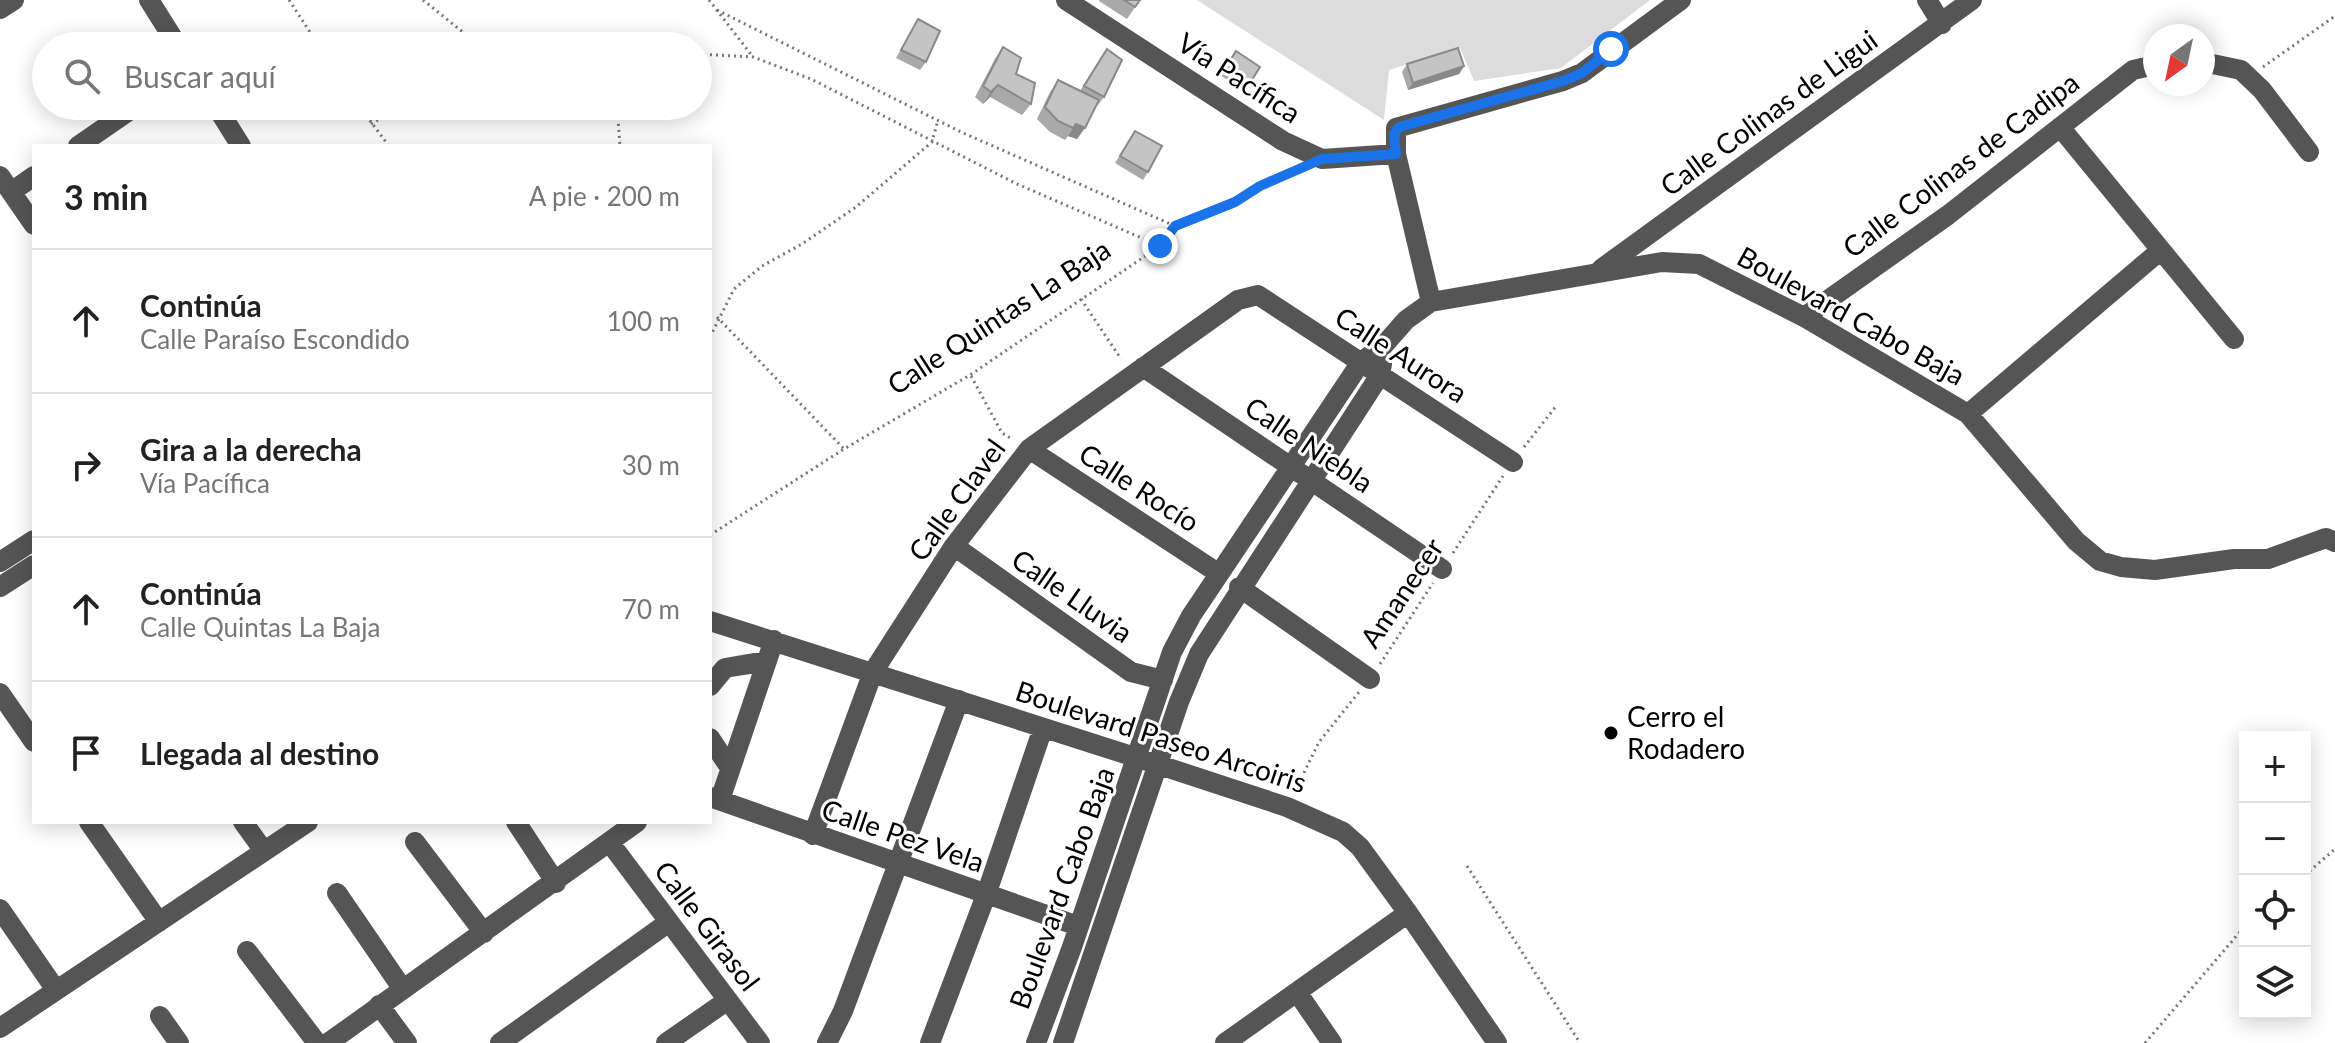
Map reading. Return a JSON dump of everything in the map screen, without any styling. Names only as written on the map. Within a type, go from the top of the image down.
[{"type":"street","points":[[0,9],[14,0]]},
{"type":"street","points":[[149,0],[169,32]]},
{"type":"street","name":"Vía Pacífica","points":[[1066,0],[1283,141],[1322,159],[1396,154]]},
{"type":"street","points":[[1431,302],[1396,154],[1394,134],[1399,127],[1582,73],[1681,0]]},
{"type":"street","points":[[1927,0],[1942,24]]},
{"type":"street","name":"Calle Colinas de Ligui","points":[[1598,271],[1972,0]]},
{"type":"street","points":[[2215,65],[2241,70],[2309,152]]},
{"type":"street","name":"Calle Colinas de Cadipa","points":[[1804,317],[1948,215],[2133,70],[2143,68]]},
{"type":"street","points":[[81,144],[116,120]]},
{"type":"street","points":[[225,120],[240,144]]},
{"type":"street","points":[[2060,127],[2234,339]]},
{"type":"street","points":[[32,177],[6,184],[32,222]]},
{"type":"street","points":[[1968,414],[2161,250]]},
{"type":"street","name":"Boulevard Cabo Baja","points":[[1036,1043],[1180,635],[1218,573],[1361,362],[1384,345],[1406,320],[1431,302],[1598,271],[1662,262],[1699,264],[1804,317],[1968,414],[2076,541],[2100,561],[2121,567],[2155,570],[2234,559],[2268,559],[2316,540],[2326,538],[2335,542]]},
{"type":"street","name":"Calle Aurora","points":[[1258,295],[1513,462]]},
{"type":"street","name":"Calle Clavel","points":[[813,835],[873,672],[954,546],[1029,449],[1238,300],[1258,295]]},
{"type":"street","name":"Boulevard Cabo Baja","points":[[1063,1043],[1199,654],[1239,587],[1380,375],[1384,345]]},
{"type":"street","name":"Calle Niebla","points":[[1143,367],[1442,569]]},
{"type":"street","name":"Calle Rocío","points":[[1029,449],[1218,573]]},
{"type":"street","points":[[0,562],[32,541]]},
{"type":"street","name":"Calle Lluvia","points":[[954,546],[1131,672],[1163,680]]},
{"type":"street","points":[[0,587],[32,566]]},
{"type":"street","points":[[1239,587],[1370,679]]},
{"type":"street","name":"Boulevard Paseo Arcoiris","points":[[712,622],[1287,807],[1343,832],[1360,847],[1497,1043]]},
{"type":"street","points":[[715,798],[730,768],[774,640]]},
{"type":"street","points":[[712,684],[725,668],[767,661]]},
{"type":"street","points":[[0,693],[32,739]]},
{"type":"street","points":[[827,1043],[843,1011],[959,700]]},
{"type":"street","points":[[930,1043],[986,895],[1043,728]]},
{"type":"street","points":[[712,741],[730,768]]},
{"type":"street","name":"Calle Pez Vela","points":[[715,798],[898,866],[1078,926]]},
{"type":"street","points":[[90,824],[159,922]]},
{"type":"street","points":[[244,824],[264,851]]},
{"type":"street","points":[[0,1028],[305,824]]},
{"type":"street","points":[[517,824],[556,883]]},
{"type":"street","points":[[328,1043],[402,988],[556,883],[633,824]]},
{"type":"street","points":[[415,842],[484,933]]},
{"type":"street","name":"Calle Girasol","points":[[610,843],[760,1043]]},
{"type":"street","points":[[337,893],[402,988]]},
{"type":"street","points":[[0,909],[56,990]]},
{"type":"street","points":[[1225,1043],[1408,913]]},
{"type":"street","points":[[500,1043],[669,922]]},
{"type":"street","points":[[1072,947],[1094,956]]},
{"type":"street","points":[[247,951],[317,1043]]},
{"type":"street","points":[[1297,992],[1332,1043]]},
{"type":"street","points":[[666,1043],[728,1000]]},
{"type":"street","points":[[379,1005],[407,1043]]},
{"type":"street","points":[[160,1016],[179,1043]]},
{"type":"path","points":[[289,0],[310,32]]},
{"type":"path","points":[[423,0],[463,32]]},
{"type":"path","points":[[709,0],[753,57]]},
{"type":"path","points":[[717,10],[938,120],[1175,226],[1235,202],[1260,186],[1322,159]]},
{"type":"path","points":[[2249,78],[2335,16]]},
{"type":"path","points":[[712,55],[753,57],[811,79],[1065,206],[1160,246]]},
{"type":"path","points":[[368,120],[387,144]]},
{"type":"path","points":[[371,124],[378,120]]},
{"type":"path","points":[[618,120],[620,144]]},
{"type":"path","points":[[712,331],[734,289],[762,266],[802,244],[856,207],[932,142],[938,120]]},
{"type":"path","name":"Calle Quintas La Baja","points":[[712,534],[844,449],[970,375],[1160,246],[1175,226]]},
{"type":"path","points":[[1081,298],[1123,361],[1143,367]]},
{"type":"path","points":[[717,317],[844,449]]},
{"type":"path","points":[[970,375],[1002,433],[1029,449]]},
{"type":"path","name":"Amanecer","points":[[1287,807],[1319,742],[1370,679],[1513,462],[1557,405]]},
{"type":"path","points":[[2311,870],[2335,849]]},
{"type":"path","points":[[1467,866],[1580,1043]]},
{"type":"path","points":[[2145,1043],[2239,933]]},
{"type":"shaded area","points":[[1197,0],[1650,0],[1561,68],[1474,81],[1460,48],[1389,70],[1384,120]]},
{"type":"building","points":[[1124,0],[1140,0],[1135,7]]},
{"type":"building","points":[[918,19],[940,31],[926,62],[901,50]]},
{"type":"building","points":[[1003,47],[1021,58],[1016,74],[1035,83],[1031,104],[998,85],[991,92],[983,86]]},
{"type":"building","points":[[1458,48],[1464,66],[1413,83],[1407,64]]},
{"type":"building","points":[[1107,49],[1122,60],[1104,97],[1084,86]]},
{"type":"building","points":[[1236,51],[1260,67],[1250,83],[1226,67]]},
{"type":"building","points":[[1058,80],[1099,100],[1085,128],[1076,124],[1073,128],[1058,121],[1045,107]]},
{"type":"building","points":[[1135,131],[1162,146],[1148,172],[1120,156]]},
{"type":"place","name":"Cerro el Rodadero","points":[[1611,733]]},
{"type":"route","points":[[1160,246],[1175,226],[1235,202],[1283,175],[1322,159],[1396,154],[1396,128],[1563,81],[1582,73],[1611,49]]}]
